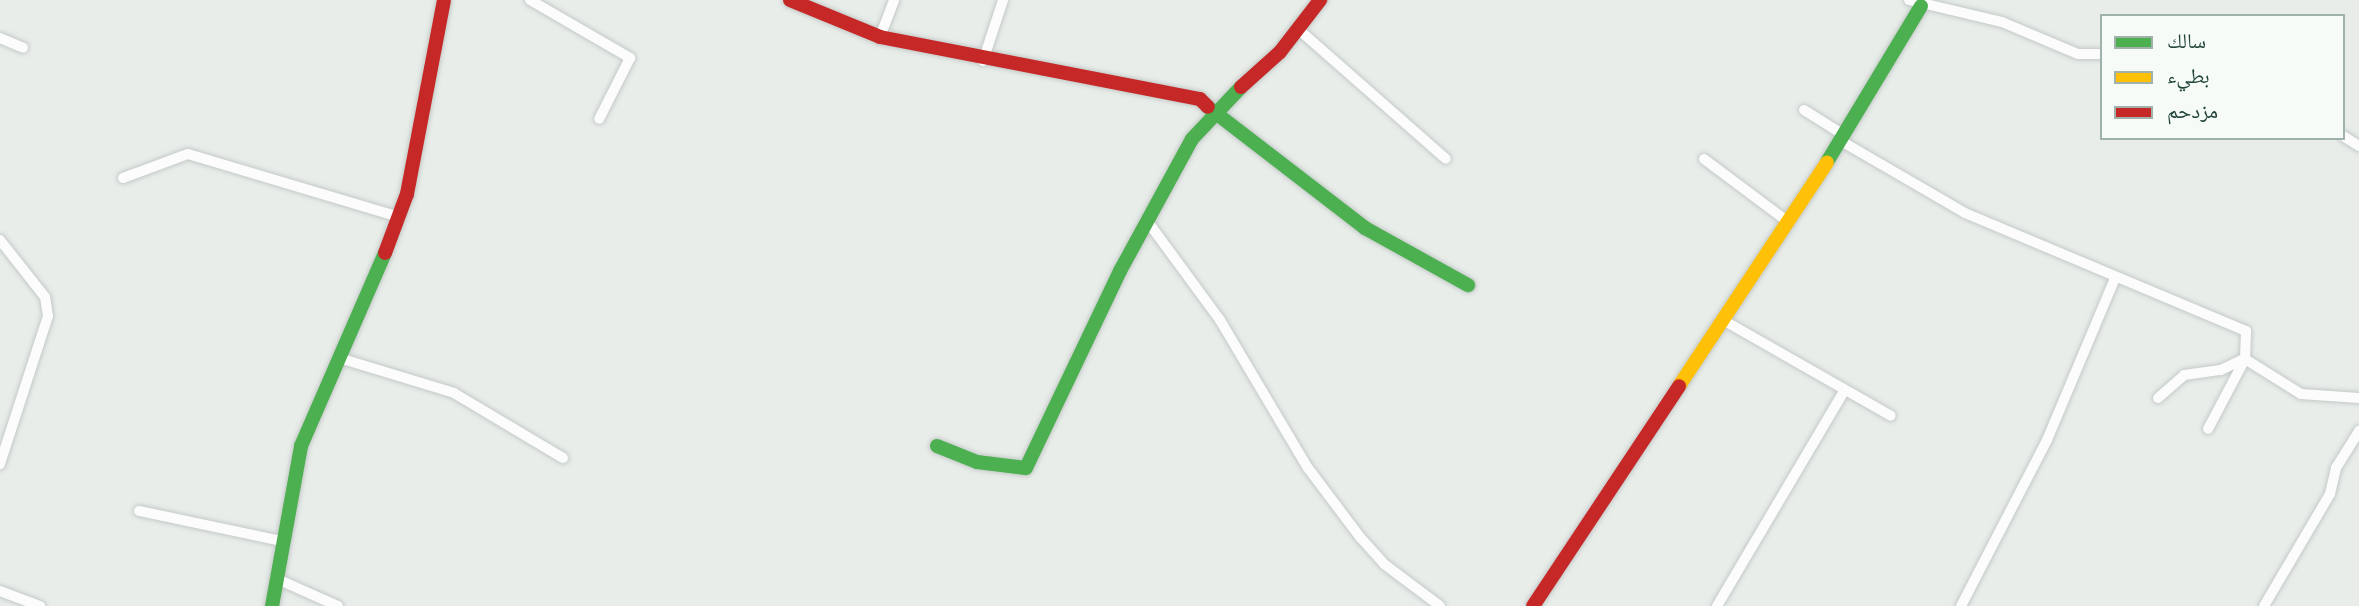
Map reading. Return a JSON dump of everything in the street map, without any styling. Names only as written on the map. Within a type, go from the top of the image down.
[{"type":"street","points":[[272,606],[281,541],[301,446],[338,358],[361,319],[399,217],[422,133],[444,0]]},
{"type":"street","points":[[530,0],[630,58],[599,119]]},
{"type":"street","points":[[790,0],[880,37],[983,61],[1148,87],[1200,99],[1365,228],[1468,285]]},
{"type":"street","points":[[880,37],[894,0]]},
{"type":"street","points":[[983,61],[1003,0]]},
{"type":"street","points":[[937,446],[977,462],[1026,468],[1192,139],[1213,111],[1260,73],[1315,2]]},
{"type":"street","points":[[1533,606],[1843,138],[1915,3],[1992,19],[2078,54],[2100,54]]},
{"type":"street","points":[[1297,28],[1446,159]]},
{"type":"street","points":[[0,38],[23,48]]},
{"type":"street","points":[[1804,110],[1843,138],[1965,213],[2246,331],[2245,359],[2208,429]]},
{"type":"street","points":[[122,177],[188,154],[399,217]]},
{"type":"street","points":[[1704,159],[1787,221]]},
{"type":"street","points":[[1148,222],[1220,320],[1308,467],[1352,527],[1384,564],[1440,606]]},
{"type":"street","points":[[0,240],[48,307],[5,421],[0,464]]},
{"type":"street","points":[[1961,606],[2047,440],[2115,278]]},
{"type":"street","points":[[1723,320],[1843,393],[1891,416]]},
{"type":"street","points":[[338,358],[454,393],[563,458]]},
{"type":"street","points":[[2158,398],[2184,375],[2221,370],[2245,359]]},
{"type":"street","points":[[2245,359],[2301,394],[2359,398]]},
{"type":"street","points":[[1717,606],[1843,393]]},
{"type":"street","points":[[2264,606],[2330,494],[2336,468],[2359,430]]},
{"type":"street","points":[[139,511],[281,541]]},
{"type":"street","points":[[275,578],[338,606]]},
{"type":"street","points":[[0,591],[40,606]]},
{"type":"traffic: fast","points":[[1827,162],[1921,6]]},
{"type":"traffic: fast","points":[[937,446],[977,462],[1026,468],[1120,271],[1192,139],[1241,87]]},
{"type":"traffic: fast","points":[[1208,107],[1365,228],[1468,285]]},
{"type":"traffic: fast","points":[[272,606],[301,446],[385,253]]},
{"type":"traffic: slow","points":[[1679,386],[1827,162]]},
{"type":"traffic: jam","points":[[385,253],[407,194],[444,0]]},
{"type":"traffic: jam","points":[[790,0],[880,37],[1200,99],[1208,107]]},
{"type":"traffic: jam","points":[[1241,87],[1280,52],[1320,0]]},
{"type":"traffic: jam","points":[[1533,606],[1679,386]]}]
